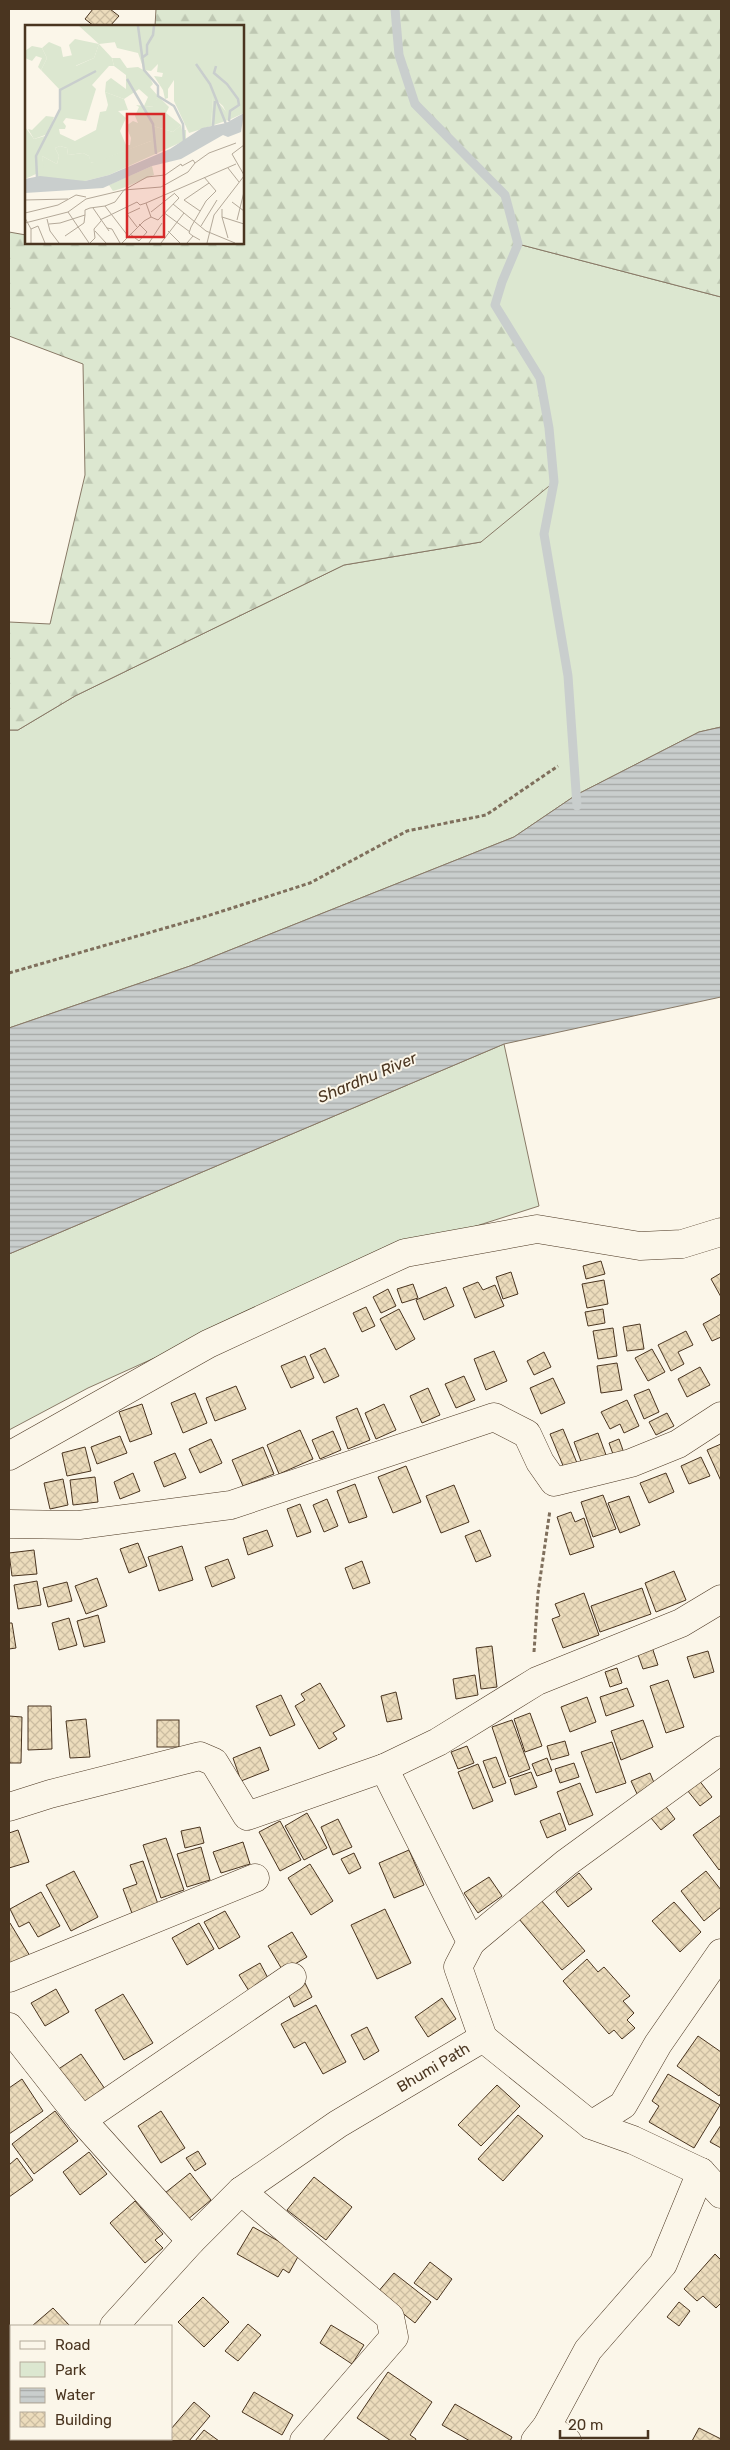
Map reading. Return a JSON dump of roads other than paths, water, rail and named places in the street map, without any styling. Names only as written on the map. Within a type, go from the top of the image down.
[{"type":"street","points":[[9,1456],[208,1344],[405,1253],[537,1229],[640,1246],[682,1244],[721,1232]]},
{"type":"street","points":[[9,1524],[79,1525],[231,1505],[494,1416],[527,1434],[540,1462],[554,1482],[631,1463],[678,1444],[721,1416]]},
{"type":"street","points":[[9,1807],[50,1794],[200,1756],[214,1762],[248,1816],[384,1768],[438,1742],[537,1680],[681,1623],[721,1599]]},
{"type":"street","points":[[483,2038],[458,1967],[471,1942],[566,1863],[721,1750]]},
{"type":"street","points":[[384,1768],[471,1942]]},
{"type":"street","points":[[9,1978],[255,1878]]},
{"type":"street","points":[[591,2125],[624,2105],[658,2044],[720,1957]]},
{"type":"street","points":[[82,2120],[292,1977]]},
{"type":"street","points":[[9,2027],[82,2120],[191,2241]]},
{"type":"street","name":"Bhumi Path","points":[[115,2325],[191,2241],[242,2191],[338,2124],[483,2038],[591,2125],[633,2140],[701,2172]]},
{"type":"street","points":[[550,2436],[588,2350],[663,2264],[701,2172],[721,2194]]},
{"type":"street","points":[[242,2191],[390,2317],[394,2337],[304,2441]]},
{"type":"water","name":"Shardhu River","points":[[721,727],[721,997],[504,1044],[9,1254],[9,1028],[190,966],[514,837],[576,795],[699,732]]},
{"type":"waterway","points":[[395,9],[399,55],[415,104],[505,195],[518,244],[502,282],[495,305],[540,378],[549,428],[554,482],[544,534],[568,676],[577,806]]}]
